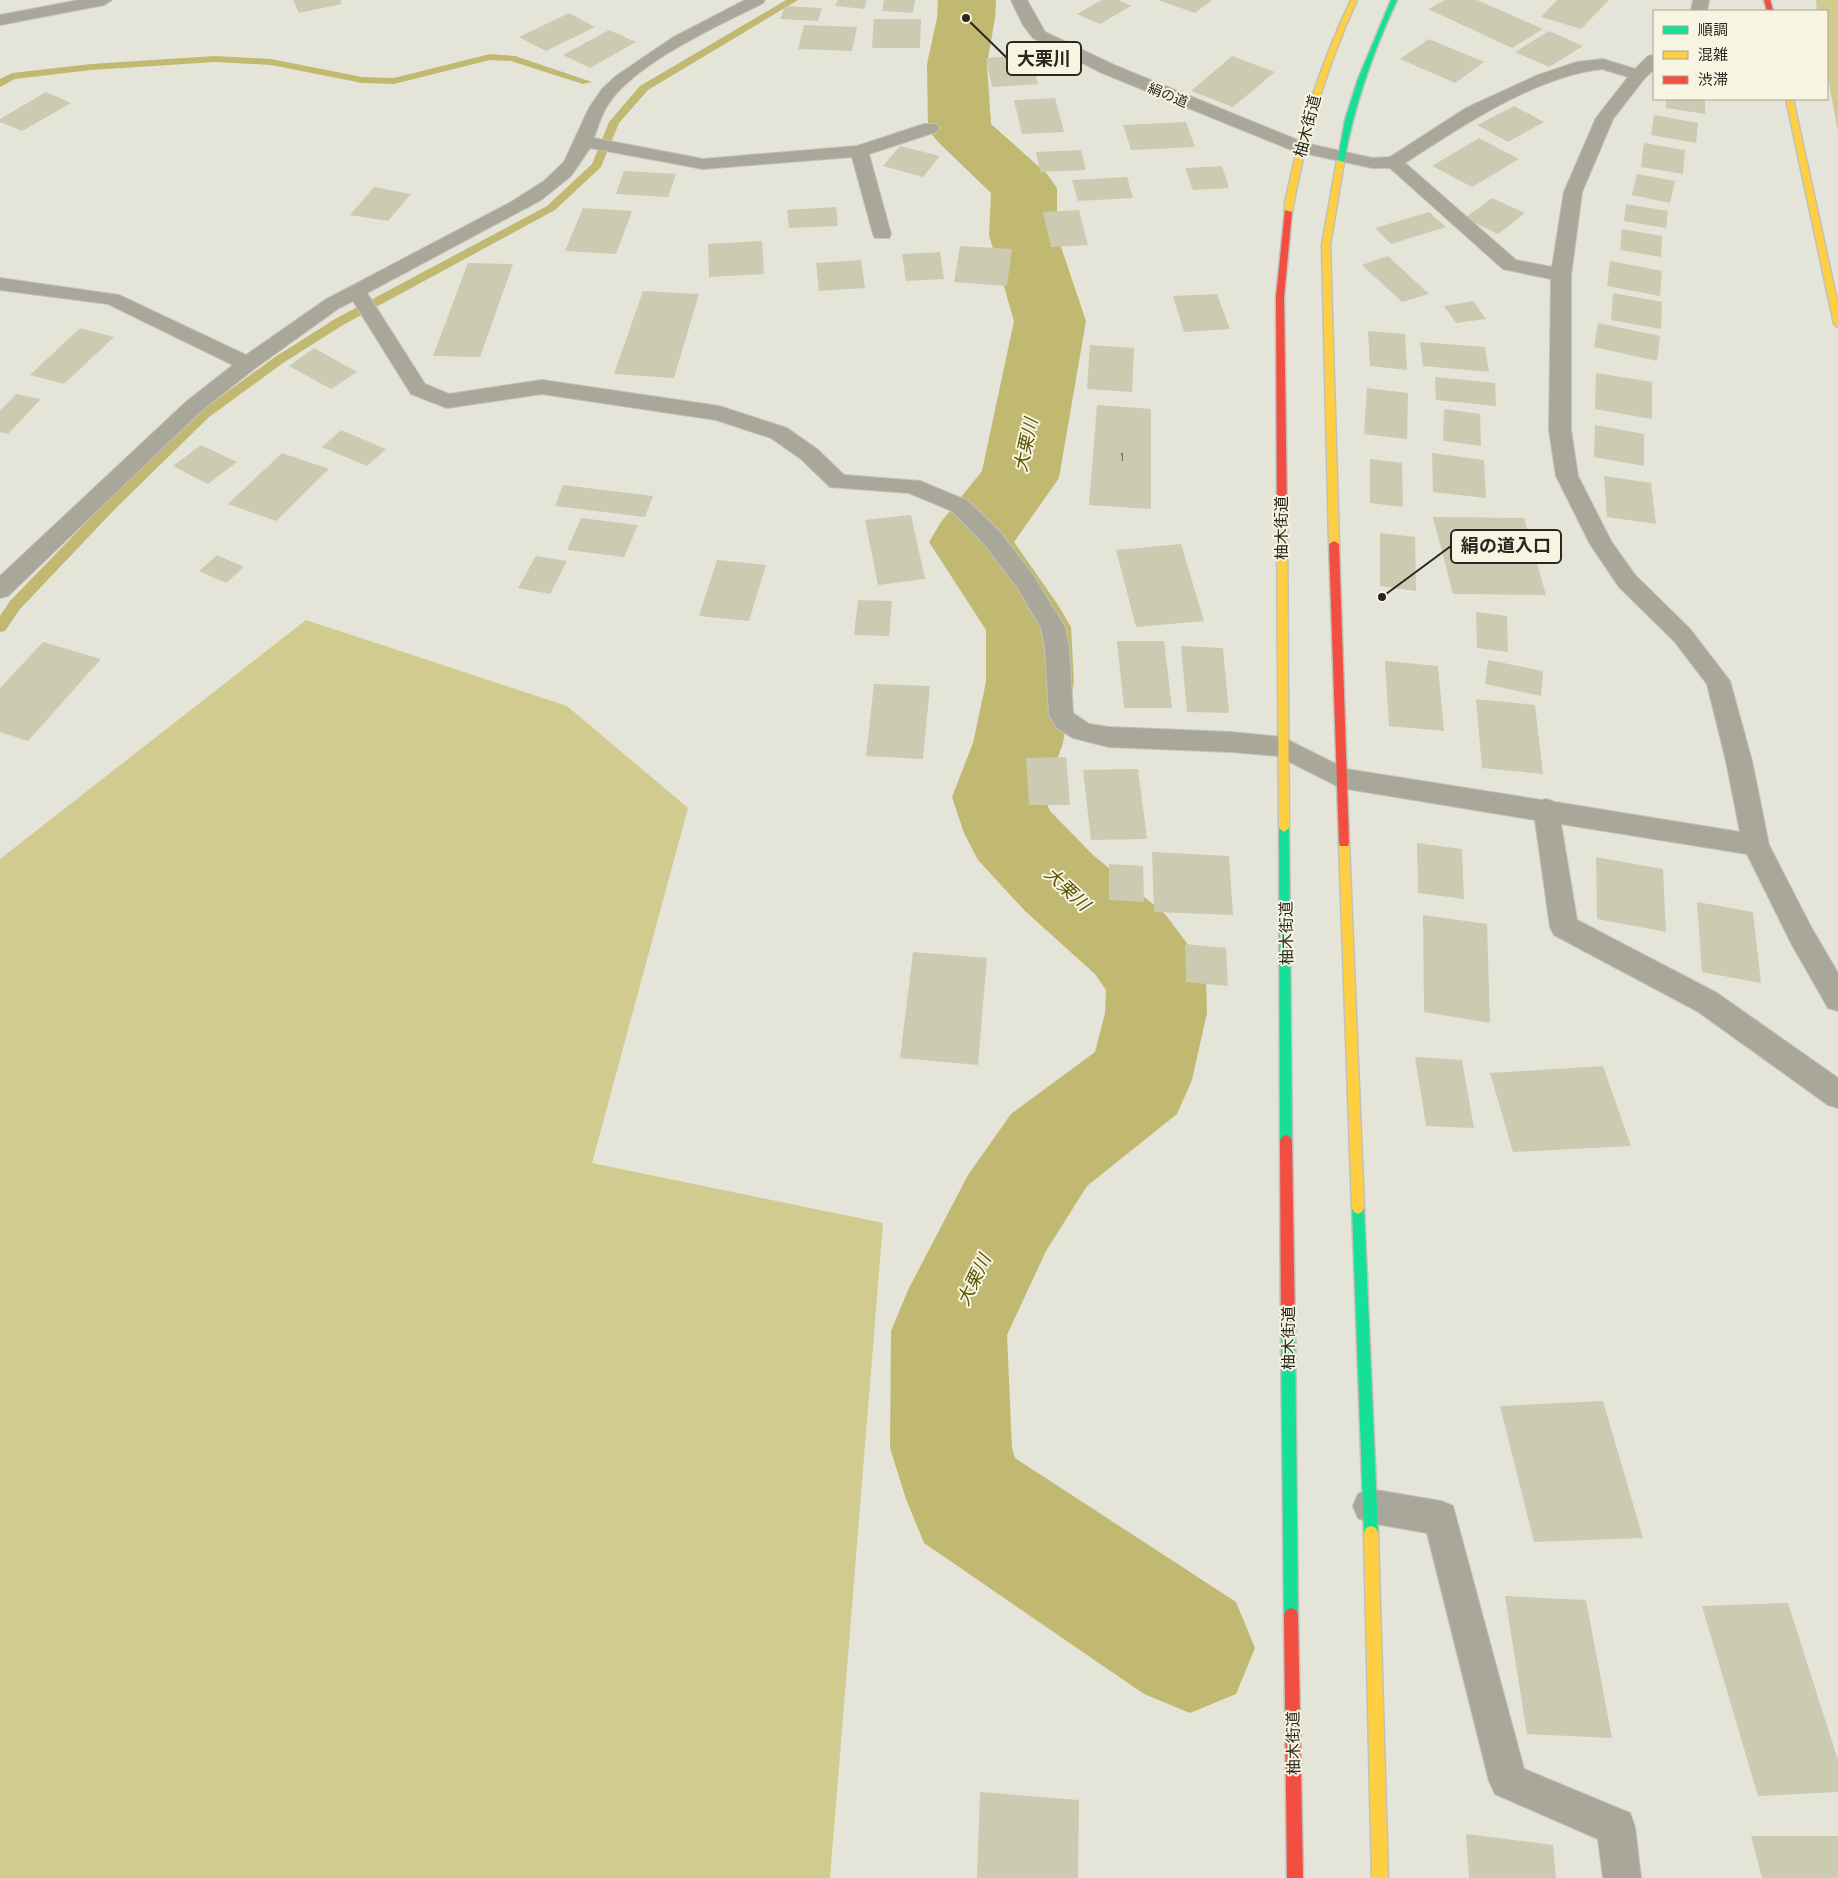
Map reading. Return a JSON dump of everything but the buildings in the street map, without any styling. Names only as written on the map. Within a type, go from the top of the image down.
[{"type":"main road","name":"柚木街道","points":[[1295,1878],[1288,1491],[1286,955],[1282,747],[1280,298],[1282,244],[1300,148],[1316,87],[1354,0]]},
{"type":"main road","points":[[1380,1878],[1370,1506],[1341,778],[1326,254],[1340,157],[1359,79],[1394,0]]},
{"type":"main road","points":[[1788,100],[1838,324]]},
{"type":"street","points":[[0,20],[104,0]]},
{"type":"street","points":[[0,590],[194,406],[246,364],[332,304],[538,194],[562,174],[576,159],[585,141],[588,125],[608,92],[632,72],[704,28],[757,0]]},
{"type":"street","name":"絹の道","points":[[1020,0],[1031,25],[1039,35],[1169,96],[1300,148],[1372,163],[1394,162]]},
{"type":"street","points":[[1653,61],[1638,75],[1605,118],[1573,192],[1561,274],[1560,430],[1567,476],[1601,544],[1627,581],[1682,635],[1718,681],[1739,761],[1756,845],[1801,935],[1838,999]]},
{"type":"street","points":[[1561,274],[1510,265],[1394,162],[1472,112],[1544,79],[1583,66],[1603,64],[1638,75]]},
{"type":"street","points":[[585,141],[703,164],[859,151],[930,128]]},
{"type":"street","points":[[859,151],[882,234]]},
{"type":"street","points":[[0,284],[112,299],[195,337],[246,364]]},
{"type":"street","points":[[357,292],[418,389],[447,401],[542,387],[719,413],[779,433],[809,454],[838,482],[912,486],[960,506],[992,538],[1025,582],[1053,627],[1057,648],[1061,715],[1067,724],[1091,736],[1282,747],[1341,778],[1546,809],[1756,845]]},
{"type":"street","points":[[1546,809],[1564,927],[1707,1002],[1838,1095]]},
{"type":"street","points":[[1370,1506],[1441,1518],[1508,1780],[1616,1827],[1622,1878]]},
{"type":"shaded area","points":[[1816,0],[1838,0],[1838,132],[1828,78],[1828,10],[1817,10]]},
{"type":"shaded area","points":[[306,620],[567,706],[688,808],[592,1163],[883,1223],[830,1878],[0,1878],[0,859]]},
{"type":"waterway","points":[[0,627],[15,605],[112,504],[205,414],[279,360],[339,322],[551,208],[597,165],[614,122],[644,88],[793,0]]},
{"type":"waterway","name":"大栗川","points":[[967,0],[966,18],[957,64],[960,129],[1024,188],[1023,235],[1050,321],[1020,478],[970,542],[1028,627],[1030,682],[1018,743],[998,797],[1011,833],[1059,883],[1130,944],[1156,981],[1156,1013],[1140,1080],[1049,1150],[1007,1213],[949,1331],[951,1448],[968,1499],[1190,1648]]},
{"type":"waterway","points":[[0,84],[12,76],[91,67],[215,59],[271,62],[362,80],[394,81],[490,57],[512,58],[587,82]]},
{"type":"traffic: fast","points":[[1340,162],[1354,99],[1376,39],[1394,0]]},
{"type":"traffic: fast","points":[[1284,828],[1286,1141]]},
{"type":"traffic: fast","points":[[1358,1208],[1371,1533]]},
{"type":"traffic: fast","points":[[1288,1333],[1291,1615]]},
{"type":"traffic: slow","points":[[1288,212],[1305,130],[1313,104],[1331,51],[1354,0]]},
{"type":"traffic: slow","points":[[1789,100],[1838,324]]},
{"type":"traffic: slow","points":[[1334,544],[1326,245],[1340,162]]},
{"type":"traffic: slow","points":[[1282,516],[1284,828]]},
{"type":"traffic: slow","points":[[1344,843],[1358,1208]]},
{"type":"traffic: slow","points":[[1371,1533],[1380,1878]]},
{"type":"traffic: jam","points":[[1767,0],[1770,10]]},
{"type":"traffic: jam","points":[[1282,516],[1280,297],[1288,212]]},
{"type":"traffic: jam","points":[[1334,544],[1344,843]]},
{"type":"traffic: jam","points":[[1286,1141],[1288,1333]]},
{"type":"traffic: jam","points":[[1291,1615],[1295,1878]]},
{"type":"place","name":"大栗川","points":[[966,18]]},
{"type":"place","name":"絹の道入口","points":[[1382,597]]}]
